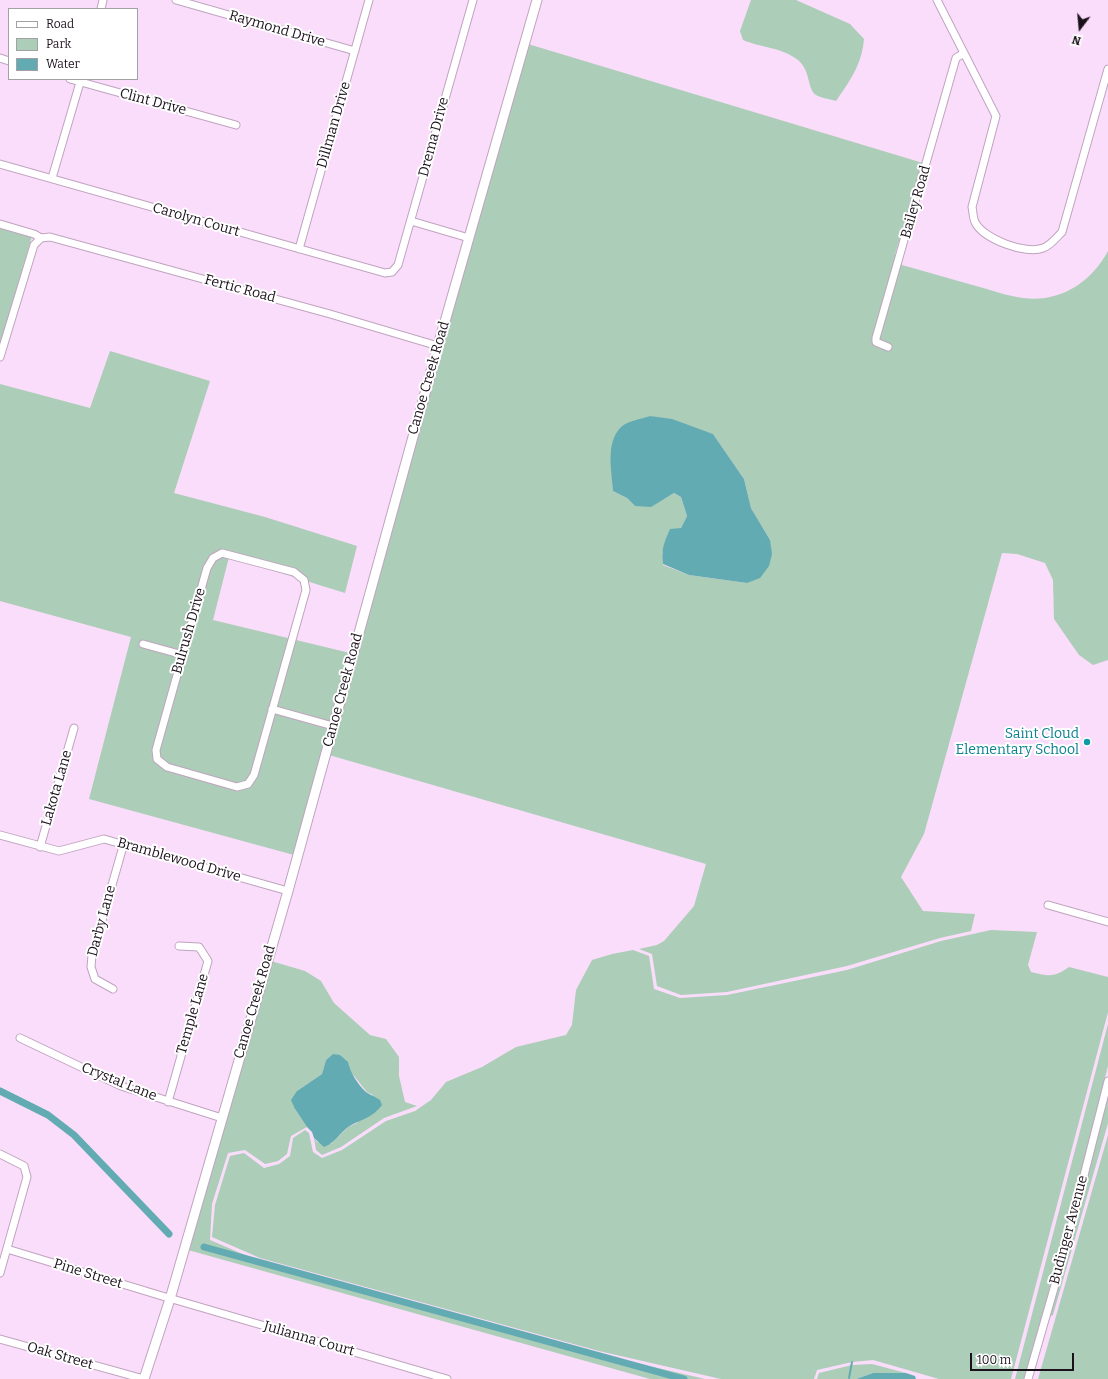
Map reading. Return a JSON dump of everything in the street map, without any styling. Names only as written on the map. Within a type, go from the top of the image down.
[{"type":"main road","name":"Canoe Creek Road","points":[[144,1379],[170,1298],[288,891],[438,346],[537,0]]},
{"type":"street","name":"Raymond Drive","points":[[176,0],[355,51]]},
{"type":"street","name":"Dillman Drive","points":[[299,249],[369,0]]},
{"type":"street","name":"Drema Drive","points":[[392,272],[398,265],[411,221],[472,0]]},
{"type":"street","points":[[937,0],[996,116],[972,207],[975,222],[986,235],[1000,243],[1035,251],[1045,248],[1062,232],[1108,69]]},
{"type":"street","name":"Bailey Road","points":[[888,347],[876,342],[876,338],[956,58],[964,53]]},
{"type":"street","points":[[52,178],[81,81]]},
{"type":"street","name":"Clint Drive","points":[[81,81],[236,125]]},
{"type":"street","name":"Carolyn Court","points":[[0,164],[299,249],[384,272],[392,272]]},
{"type":"street","points":[[411,221],[469,238]]},
{"type":"street","name":"Fertic Road","points":[[0,224],[34,234],[41,238],[50,237],[323,312],[438,346]]},
{"type":"street","points":[[0,357],[34,245],[41,238]]},
{"type":"street","name":"Bulrush Drive","points":[[222,553],[294,572],[304,580],[306,590],[272,709],[254,775],[248,784],[237,787],[167,767],[157,759],[156,750],[207,568],[213,558],[222,553]]},
{"type":"street","points":[[143,644],[183,655]]},
{"type":"street","points":[[272,709],[333,726]]},
{"type":"street","name":"Lakota Lane","points":[[40,847],[74,728]]},
{"type":"street","name":"Bramblewood Drive","points":[[0,835],[59,851],[104,839],[124,843],[288,891]]},
{"type":"street","name":"Darby Lane","points":[[113,989],[95,979],[90,967],[92,955],[124,843]]},
{"type":"street","points":[[1048,905],[1108,922]]},
{"type":"street","name":"Temple Lane","points":[[168,1102],[208,961],[199,947],[179,946]]},
{"type":"street","name":"Crystal Lane","points":[[20,1038],[121,1086],[222,1118]]},
{"type":"street","name":"Budinger Avenue","points":[[1028,1379],[1065,1250],[1108,1081]]},
{"type":"street","points":[[0,1154],[24,1166],[27,1177],[0,1273]]},
{"type":"street","name":"Pine Street","points":[[7,1249],[170,1298]]},
{"type":"street","name":"Julianna Court","points":[[170,1298],[447,1379]]},
{"type":"street","name":"Oak Street","points":[[0,1339],[144,1379]]},
{"type":"green space","points":[[751,0],[796,0],[850,24],[864,39],[858,64],[836,101],[818,96],[813,92],[805,69],[798,60],[792,56],[778,50],[743,40],[740,31]]},
{"type":"green space","points":[[528,44],[923,163],[895,254],[901,256],[902,265],[1005,294],[1036,299],[1061,294],[1073,288],[1093,273],[1108,251],[1108,660],[1093,665],[1079,655],[1054,619],[1053,580],[1045,563],[1017,554],[1002,553],[924,834],[901,877],[923,911],[975,914],[971,931],[940,938],[847,966],[727,992],[681,995],[657,986],[652,954],[639,949],[657,945],[664,941],[694,906],[706,864],[329,755],[441,347]],"holes":[[[650,416],[713,434],[744,479],[751,508],[770,540],[747,583],[689,575],[663,565],[662,552],[681,528],[687,516],[681,497],[674,493],[664,499],[635,506],[627,498],[613,491],[611,451],[622,426]]]},
{"type":"green space","points":[[0,227],[32,236],[0,347]]},
{"type":"green space","points":[[110,351],[210,381],[174,493],[265,517],[357,546],[345,593],[229,557],[213,620],[350,653],[294,855],[89,799],[131,637],[0,601],[0,384],[90,408]]},
{"type":"green space","points":[[991,930],[1037,932],[1028,965],[1031,972],[1051,975],[1064,971],[1069,967],[1108,977],[1108,1012],[1011,1379],[939,1379],[873,1360],[852,1362],[817,1370],[814,1379],[721,1379],[599,1351],[260,1258],[212,1237],[215,1205],[230,1156],[244,1153],[264,1168],[279,1164],[290,1156],[293,1138],[305,1130],[309,1133],[313,1152],[322,1158],[342,1150],[386,1121],[415,1111],[431,1100],[446,1082],[482,1067],[516,1047],[566,1035],[572,1025],[576,990],[592,960],[633,950],[649,956],[654,989],[680,998],[727,995],[847,970],[941,941]]},
{"type":"green space","points":[[271,961],[305,971],[321,981],[334,1003],[370,1035],[386,1039],[399,1057],[399,1076],[405,1102],[417,1106],[384,1118],[341,1147],[322,1155],[316,1150],[314,1138],[317,1142],[331,1144],[348,1127],[357,1123],[373,1095],[367,1092],[350,1071],[333,1054],[326,1060],[322,1074],[297,1091],[295,1109],[307,1127],[291,1136],[287,1154],[278,1161],[265,1164],[245,1150],[228,1153],[212,1204],[210,1240],[259,1261],[598,1354],[705,1379],[650,1379],[188,1250]]},
{"type":"green space","points":[[1108,1024],[1108,1066],[1061,1249],[1024,1379],[1015,1379]]},
{"type":"green space","points":[[1108,1096],[1108,1123],[1053,1315],[1049,1317]]},
{"type":"green space","points":[[1108,1135],[1108,1379],[1038,1379]]},
{"type":"green space","points":[[872,1364],[906,1373],[873,1373],[856,1379],[817,1379],[819,1373],[852,1365]]},
{"type":"water","points":[[650,416],[672,419],[713,434],[744,479],[751,508],[770,540],[772,554],[769,566],[760,578],[747,583],[689,575],[663,564],[662,554],[670,529],[681,528],[687,516],[681,497],[674,493],[651,507],[635,506],[627,498],[613,491],[611,449],[616,434],[621,427],[627,423]]},
{"type":"water","points":[[333,1054],[340,1055],[348,1062],[352,1074],[360,1086],[366,1092],[380,1100],[382,1105],[371,1116],[348,1127],[334,1141],[324,1147],[314,1138],[312,1132],[295,1109],[291,1100],[297,1091],[322,1074],[326,1060]]},
{"type":"water","points":[[873,1373],[906,1373],[915,1376],[916,1379],[856,1379]]},
{"type":"waterway","points":[[0,1091],[48,1115],[74,1135],[169,1234]]},
{"type":"waterway","points":[[204,1247],[684,1379]]},
{"type":"waterway","points":[[849,1378],[852,1362]]},
{"type":"place","name":"Saint Cloud Elementary School","points":[[1087,742]]}]
